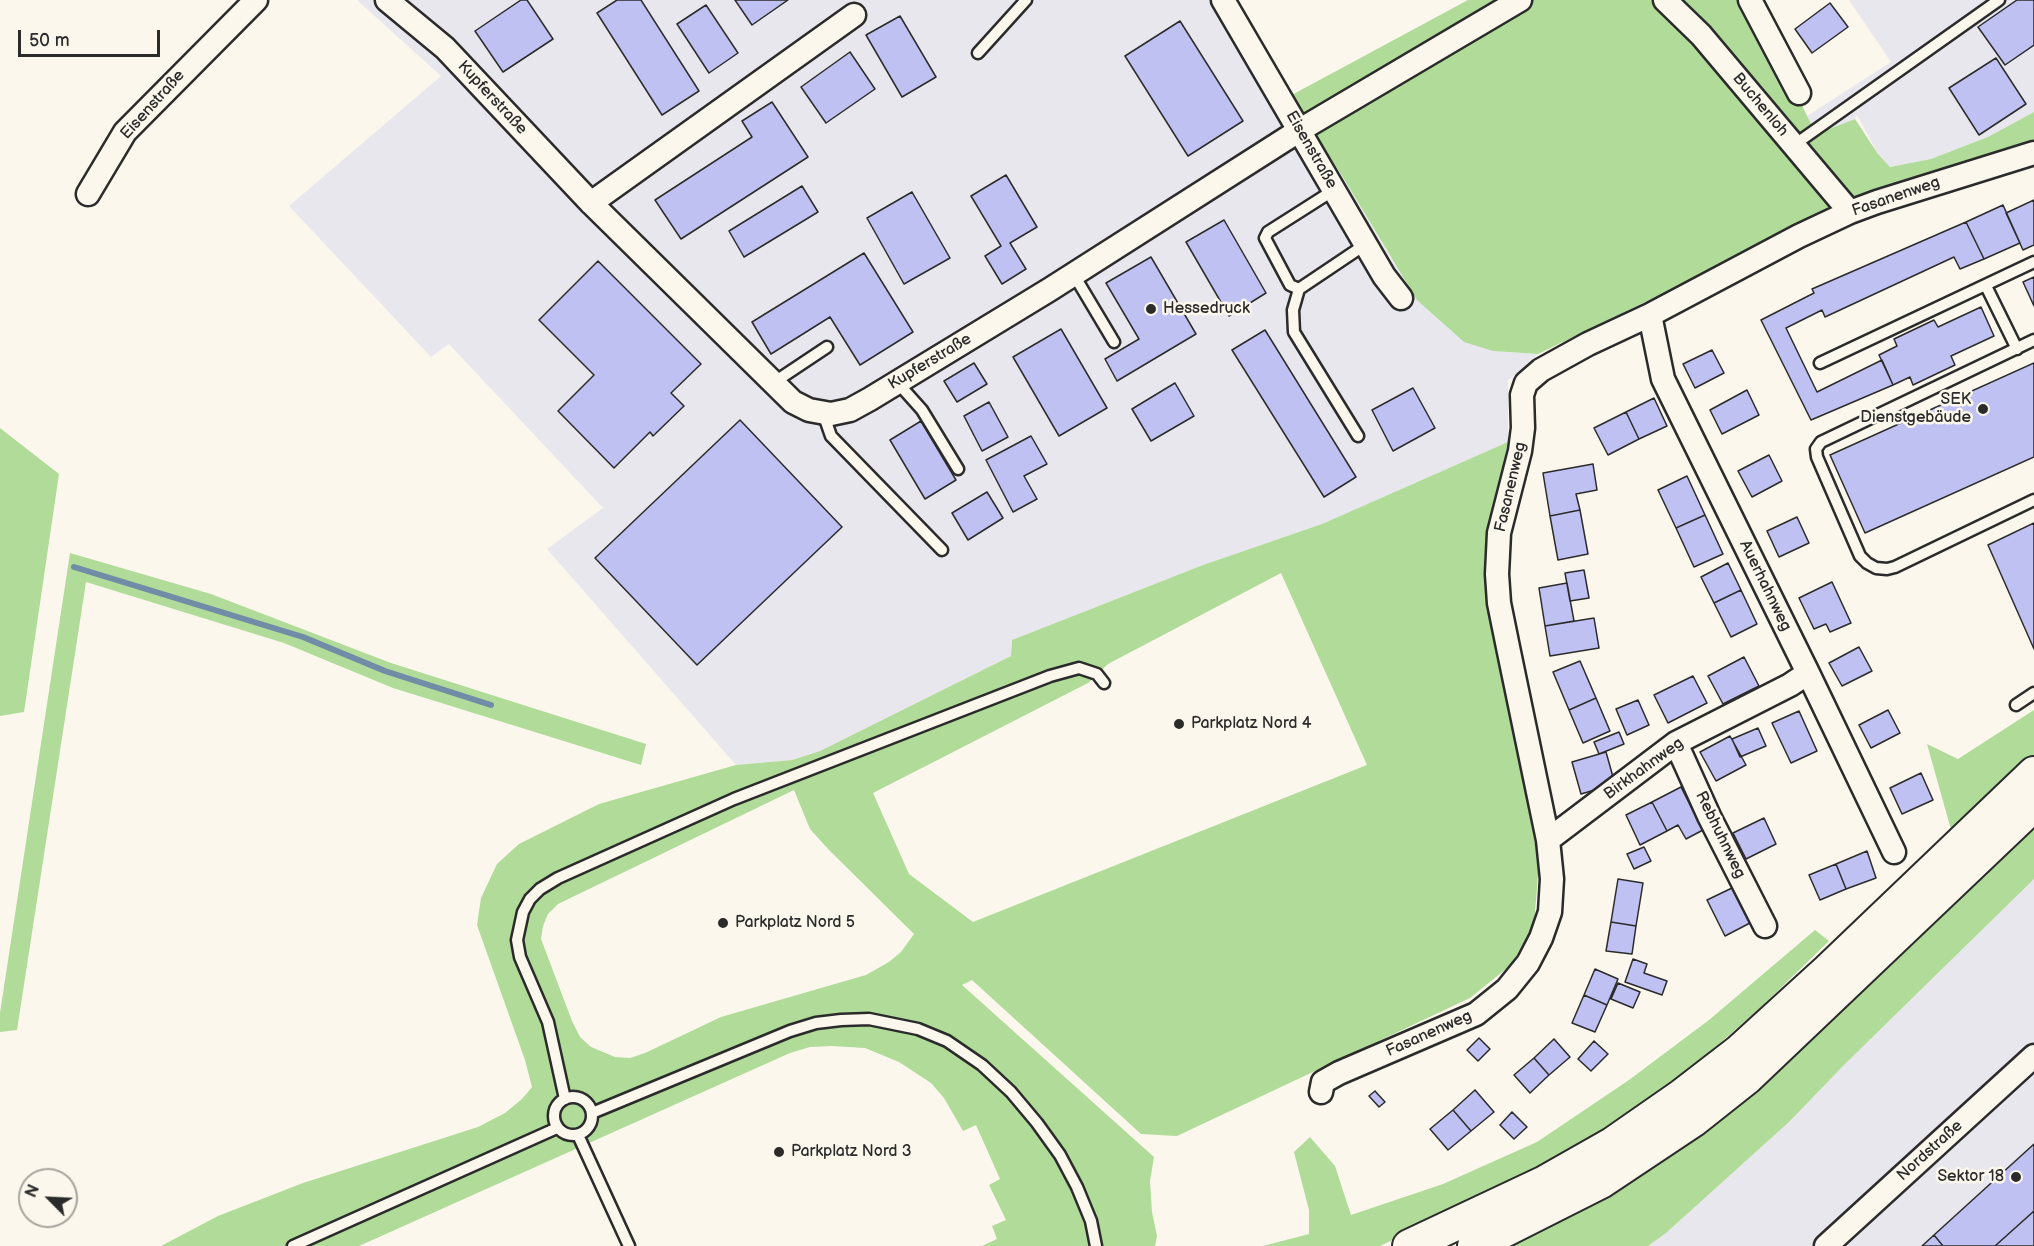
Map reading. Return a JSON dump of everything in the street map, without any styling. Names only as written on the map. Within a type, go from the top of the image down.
[{"type":"main road","points":[[1409,1246],[1545,1182],[1612,1144],[1681,1096],[1738,1052],[1828,970],[2034,773]]},
{"type":"main road","points":[[1474,1246],[1600,1182],[1694,1120],[1755,1070],[2034,805]]},
{"type":"street","name":"Eisenstraße","points":[[88,194],[125,132],[256,0]]},
{"type":"street","name":"Kupferstraße","points":[[387,0],[445,48],[591,203],[793,402],[809,410],[823,413],[831,414],[850,410],[1074,275],[1300,130]]},
{"type":"street","name":"Eisenstraße","points":[[1223,0],[1384,276],[1401,298]]},
{"type":"street","points":[[1300,130],[1520,0]]},
{"type":"street","points":[[1750,0],[1800,93]]},
{"type":"street","name":"Buchenloh","points":[[1667,1],[1701,35],[1850,212]]},
{"type":"street","points":[[591,203],[854,15]]},
{"type":"street","name":"Fasanenweg","points":[[1321,1092],[1323,1082],[1339,1073],[1476,1014],[1507,989],[1528,963],[1541,938],[1550,912],[1552,879],[1548,840],[1499,603],[1497,574],[1499,533],[1520,451],[1523,428],[1522,395],[1526,382],[1541,370],[1588,344],[1650,315],[1799,236],[1850,212],[1877,201],[2034,153]]},
{"type":"street","name":"Auerhahnweg","points":[[1650,315],[1663,379],[1894,852]]},
{"type":"street","name":"Birkhahnweg","points":[[1548,840],[1676,743],[1790,685],[1808,673]]},
{"type":"street","name":"Rebhuhnweg","points":[[1676,743],[1709,816],[1765,926]]},
{"type":"street","name":"Nordstraße","points":[[1826,1246],[2034,1056]]},
{"type":"lane","points":[[978,53],[1026,0]]},
{"type":"lane","points":[[1794,145],[1999,0]]},
{"type":"lane","points":[[1299,289],[1290,285],[1265,238],[1268,232],[1334,190]]},
{"type":"lane","points":[[1358,436],[1294,332],[1293,310],[1299,289],[1366,244]]},
{"type":"lane","points":[[1820,363],[2034,262]]},
{"type":"lane","points":[[1074,275],[1114,342]]},
{"type":"lane","points":[[1986,286],[2017,349]]},
{"type":"lane","points":[[2034,340],[1821,442],[1816,449],[1817,457],[1860,556],[1867,563],[1876,567],[1887,569],[1895,567],[2034,500]]},
{"type":"lane","points":[[773,383],[827,347]]},
{"type":"lane","points":[[897,382],[922,410],[958,469]]},
{"type":"lane","points":[[823,413],[831,436],[942,550]]},
{"type":"lane","points":[[565,1099],[548,1022],[520,957],[517,940],[523,912],[530,899],[540,889],[558,878],[734,799],[1050,676],[1079,668],[1097,674],[1104,683]]},
{"type":"lane","points":[[2016,705],[2034,693]]},
{"type":"lane","points":[[592,1113],[790,1031],[816,1023],[868,1019],[918,1029],[947,1041],[981,1065],[1011,1092],[1037,1123],[1060,1155],[1077,1187],[1091,1221],[1096,1246]]},
{"type":"lane","points":[[578,1098],[584,1101],[592,1113],[592,1122],[578,1135],[568,1135],[557,1128],[553,1119],[557,1105],[565,1099],[578,1098]]},
{"type":"lane","points":[[293,1246],[557,1128]]},
{"type":"lane","points":[[578,1135],[629,1246]]},
{"type":"shaded area","points":[[357,0],[1230,0],[1288,97],[1341,174],[1391,258],[1493,351],[1538,354],[1508,381],[1508,442],[1322,524],[1203,565],[1012,640],[1011,656],[820,751],[792,760],[736,765],[547,549],[603,508],[449,344],[431,357],[289,206],[441,76]]},
{"type":"shaded area","points":[[1849,0],[2034,0],[2034,112],[1989,137],[1931,159],[1890,167],[1878,154],[1857,115],[1855,119],[1816,134],[1807,116],[1891,62]]},
{"type":"shaded area","points":[[2034,879],[2034,1246],[1648,1246],[1666,1233],[1789,1122]]},
{"type":"green space","points":[[1468,0],[1750,0],[1816,134],[1855,119],[1878,154],[1890,167],[1931,159],[1988,137],[2034,112],[2034,141],[1850,203],[1538,354],[1493,351],[1464,342],[1417,300],[1341,174],[1288,97]]},
{"type":"green space","points":[[0,428],[59,474],[24,712],[0,716]]},
{"type":"green space","points":[[1508,442],[1487,545],[1488,610],[1505,680],[1508,713],[1539,864],[1534,924],[1511,965],[1470,998],[1177,1136],[1141,1134],[972,980],[962,985],[1154,1157],[1150,1181],[1152,1212],[1157,1236],[1155,1246],[982,1246],[997,1239],[992,1226],[1006,1220],[989,1185],[1000,1179],[976,1125],[963,1131],[944,1098],[931,1083],[899,1062],[865,1048],[831,1046],[810,1047],[790,1053],[359,1246],[161,1246],[218,1216],[303,1183],[478,1127],[505,1113],[522,1099],[532,1087],[525,1060],[477,925],[481,898],[497,864],[519,844],[599,804],[736,765],[792,760],[820,751],[1011,656],[1012,640],[1203,565],[1322,524]],"holes":[[[1281,573],[1367,765],[973,922],[909,874],[873,793],[1088,683],[1108,664]],[[794,790],[810,829],[914,934],[901,952],[866,975],[721,1017],[630,1058],[615,1057],[591,1047],[580,1037],[572,1021],[541,939],[548,914],[558,904]]]},
{"type":"green space","points":[[70,553],[211,594],[391,663],[646,744],[641,765],[393,688],[284,643],[86,582],[17,1030],[0,1032],[0,1013]]},
{"type":"green space","points":[[2034,710],[2034,757],[1952,833],[1927,744],[1958,759]]},
{"type":"green space","points":[[2034,825],[2034,879],[1789,1122],[1666,1233],[1648,1246],[1500,1246]]},
{"type":"green space","points":[[1815,930],[1829,941],[1760,1008],[1687,1072],[1590,1140],[1513,1183],[1380,1246],[1263,1246],[1309,1234],[1309,1210],[1294,1152],[1310,1137],[1335,1166],[1351,1215],[1443,1184],[1537,1142],[1629,1080],[1709,1020]]},
{"type":"building","points":[[521,0],[527,0],[553,39],[503,72],[475,31]]},
{"type":"building","points":[[617,0],[641,0],[699,91],[662,115],[597,13]]},
{"type":"building","points":[[735,0],[788,0],[752,25]]},
{"type":"building","points":[[2017,0],[2034,0],[2034,45],[2005,65],[1978,27]]},
{"type":"building","points":[[1830,3],[1848,27],[1812,53],[1795,29]]},
{"type":"building","points":[[706,5],[738,53],[709,73],[677,24]]},
{"type":"building","points":[[900,16],[936,77],[902,97],[866,35]]},
{"type":"building","points":[[1180,21],[1243,121],[1188,156],[1125,56]]},
{"type":"building","points":[[850,52],[875,89],[826,123],[801,87]]},
{"type":"building","points":[[1996,58],[2026,104],[1979,135],[1949,88]]},
{"type":"building","points":[[772,102],[808,157],[681,239],[655,200],[752,137],[742,121]]},
{"type":"building","points":[[1006,175],[1037,227],[1010,243],[1026,269],[1002,284],[985,256],[1001,246],[971,196]]},
{"type":"building","points":[[802,186],[818,212],[744,257],[729,231]]},
{"type":"building","points":[[912,192],[950,258],[904,284],[867,218]]},
{"type":"building","points":[[2034,200],[2034,245],[2023,250],[2006,213]]},
{"type":"building","points":[[2003,205],[2020,243],[1984,259],[1966,222]]},
{"type":"building","points":[[1224,220],[1266,293],[1229,316],[1186,242]]},
{"type":"building","points":[[1966,222],[1984,259],[1960,269],[1954,257],[1825,317],[1822,310],[1786,328],[1817,392],[1882,360],[1893,385],[1811,420],[1761,320],[1814,293],[1812,289]]},
{"type":"building","points":[[864,253],[913,332],[860,365],[830,317],[771,354],[752,322]]},
{"type":"building","name":"Hessedruck","points":[[1151,257],[1196,334],[1117,381],[1105,359],[1139,339],[1106,283]]},
{"type":"building","points":[[598,261],[701,364],[671,393],[684,406],[653,436],[650,432],[614,468],[558,411],[594,375],[539,320]]},
{"type":"building","points":[[2034,277],[2034,306],[2023,282]]},
{"type":"building","points":[[1981,307],[1994,336],[1951,356],[1955,365],[1913,385],[1910,377],[1893,385],[1879,355],[1897,346],[1894,339],[1934,320],[1938,327]]},
{"type":"building","points":[[1061,329],[1107,408],[1059,436],[1013,357]]},
{"type":"building","points":[[1265,330],[1356,477],[1324,497],[1232,350]]},
{"type":"building","points":[[1712,350],[1724,373],[1695,388],[1683,364]]},
{"type":"building","points":[[974,363],[987,384],[957,402],[944,381]]},
{"type":"building","name":"SEK Dienstgebäude","points":[[2034,363],[2034,457],[1865,533],[1830,455]]},
{"type":"building","points":[[1175,383],[1194,416],[1151,441],[1132,409]]},
{"type":"building","points":[[1413,388],[1435,428],[1393,451],[1372,410]]},
{"type":"building","points":[[1747,390],[1759,415],[1722,434],[1710,410]]},
{"type":"building","points":[[1654,398],[1667,426],[1639,439],[1626,412]]},
{"type":"building","points":[[989,402],[1008,437],[982,451],[964,416]]},
{"type":"building","points":[[1626,412],[1639,439],[1608,455],[1594,428]]},
{"type":"building","points":[[740,420],[842,527],[697,665],[595,558]]},
{"type":"building","points":[[921,421],[956,480],[925,499],[890,440]]},
{"type":"building","points":[[1031,436],[1047,464],[1024,476],[1037,499],[1013,512],[986,460]]},
{"type":"building","points":[[1769,455],[1782,481],[1752,497],[1738,471]]},
{"type":"building","points":[[1593,464],[1597,490],[1576,494],[1580,510],[1550,516],[1543,473]]},
{"type":"building","points":[[1687,476],[1705,515],[1676,528],[1658,490]]},
{"type":"building","points":[[987,492],[1003,518],[968,540],[952,513]]},
{"type":"building","points":[[1580,510],[1588,554],[1558,560],[1550,516]]},
{"type":"building","points":[[1705,515],[1723,554],[1694,567],[1676,528]]},
{"type":"building","points":[[1797,517],[1809,543],[1779,557],[1767,531]]},
{"type":"building","points":[[2034,523],[2034,649],[1988,545]]},
{"type":"building","points":[[1728,563],[1741,590],[1714,603],[1701,577]]},
{"type":"building","points":[[1584,570],[1589,598],[1570,601],[1565,573]]},
{"type":"building","points":[[1832,582],[1851,623],[1830,632],[1826,624],[1814,629],[1799,598]]},
{"type":"building","points":[[1567,583],[1574,621],[1545,626],[1539,588]]},
{"type":"building","points":[[1741,590],[1757,624],[1731,637],[1714,603]]},
{"type":"building","points":[[1594,618],[1599,648],[1550,656],[1545,626]]},
{"type":"building","points":[[1859,647],[1872,671],[1842,686],[1829,663]]},
{"type":"building","points":[[1744,657],[1759,686],[1723,704],[1708,676]]},
{"type":"building","points":[[1580,661],[1596,698],[1569,710],[1553,672]]},
{"type":"building","points":[[1693,676],[1707,703],[1668,723],[1654,695]]},
{"type":"building","points":[[1596,698],[1610,731],[1583,743],[1569,710]]},
{"type":"building","points":[[1638,700],[1649,725],[1627,735],[1616,709]]},
{"type":"building","points":[[1888,710],[1900,733],[1871,748],[1859,725]]},
{"type":"building","points":[[1799,711],[1817,751],[1791,763],[1772,723]]},
{"type":"building","points":[[1758,728],[1766,746],[1740,757],[1732,739]]},
{"type":"building","points":[[1619,732],[1624,744],[1599,754],[1594,742]]},
{"type":"building","points":[[1730,736],[1746,765],[1716,781],[1700,752]]},
{"type":"building","points":[[1606,752],[1615,784],[1581,794],[1572,762]]},
{"type":"building","points":[[1921,773],[1933,800],[1902,814],[1890,788]]},
{"type":"building","points":[[1681,787],[1703,830],[1686,839],[1678,825],[1667,831],[1652,802]]},
{"type":"building","points":[[1652,802],[1667,831],[1640,845],[1626,815]]},
{"type":"building","points":[[1764,818],[1776,844],[1746,859],[1733,833]]},
{"type":"building","points":[[1644,847],[1651,861],[1634,869],[1627,854]]},
{"type":"building","points":[[1867,851],[1876,878],[1846,889],[1836,864]]},
{"type":"building","points":[[1836,864],[1846,889],[1820,900],[1809,875]]},
{"type":"building","points":[[1618,879],[1643,883],[1636,926],[1611,922]]},
{"type":"building","points":[[1732,888],[1750,923],[1725,936],[1707,900]]},
{"type":"building","points":[[1611,922],[1636,926],[1632,954],[1606,951]]},
{"type":"building","points":[[1633,959],[1647,964],[1644,973],[1667,981],[1662,995],[1625,982]]},
{"type":"building","points":[[1595,969],[1618,979],[1607,1005],[1584,995]]},
{"type":"building","points":[[1618,983],[1640,992],[1633,1008],[1611,999]]},
{"type":"building","points":[[1584,995],[1607,1005],[1595,1032],[1572,1023]]},
{"type":"building","points":[[1479,1038],[1490,1049],[1478,1061],[1467,1050]]},
{"type":"building","points":[[1554,1039],[1570,1057],[1549,1075],[1534,1058]]},
{"type":"building","points":[[1594,1041],[1608,1054],[1591,1071],[1578,1059]]},
{"type":"building","points":[[1534,1058],[1549,1075],[1530,1093],[1514,1075]]},
{"type":"building","points":[[1475,1090],[1494,1112],[1471,1131],[1453,1110]]},
{"type":"building","points":[[1375,1091],[1385,1102],[1379,1107],[1369,1096]]},
{"type":"building","points":[[1453,1110],[1471,1131],[1448,1150],[1430,1129]]},
{"type":"building","points":[[1512,1112],[1527,1127],[1514,1139],[1500,1125]]},
{"type":"building","name":"Sektor 18","points":[[2034,1144],[2034,1211],[1995,1246],[1943,1246],[1934,1235]]},
{"type":"building","points":[[2034,1211],[2034,1246],[1995,1246]]},
{"type":"building","points":[[1934,1235],[1943,1246],[1922,1246]]},
{"type":"waterway","points":[[74,567],[303,637],[385,671],[491,705]]},
{"type":"place","name":"Hessedruck","points":[[1151,309]]},
{"type":"place","name":"SEK Dienstgebäude","points":[[1983,409]]},
{"type":"place","name":"Parkplatz Nord 4","points":[[1179,724]]},
{"type":"place","name":"Parkplatz Nord 5","points":[[723,923]]},
{"type":"place","name":"Parkplatz Nord 3","points":[[779,1152]]},
{"type":"place","name":"Sektor 18","points":[[2016,1177]]}]
